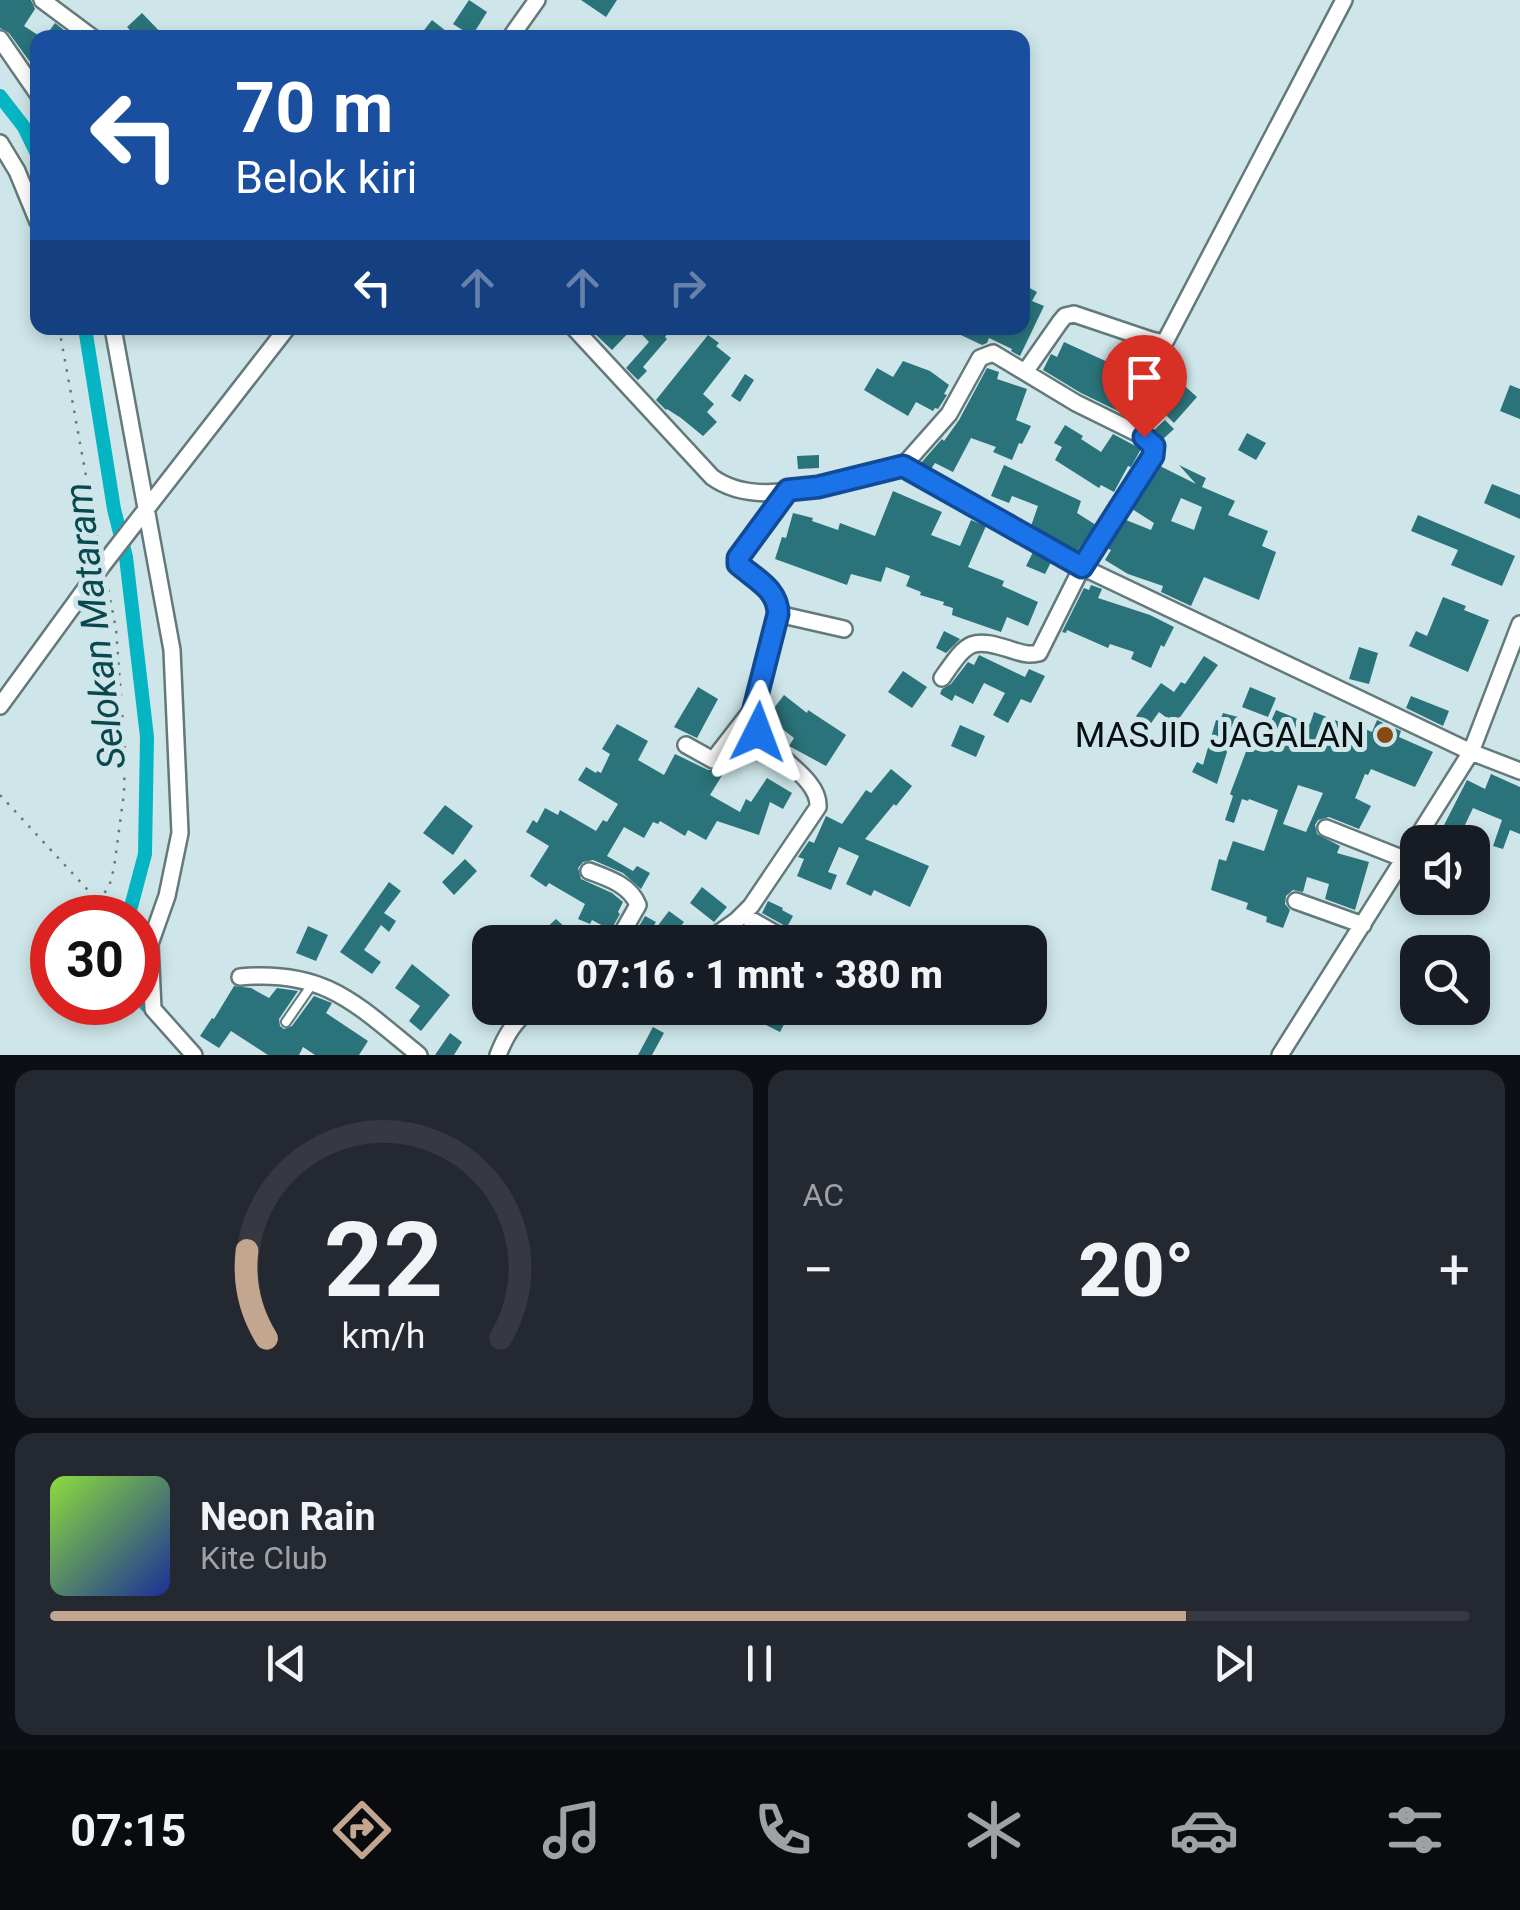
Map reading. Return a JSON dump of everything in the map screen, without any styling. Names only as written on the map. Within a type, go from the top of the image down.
[{"type":"street","points":[[42,0],[82,30]]},
{"type":"street","points":[[516,30],[537,0]]},
{"type":"street","points":[[1025,372],[1065,316],[1074,314],[1151,340],[1166,340],[1344,0]]},
{"type":"street","points":[[0,39],[30,82]]},
{"type":"street","points":[[0,143],[30,203]]},
{"type":"street","points":[[114,335],[172,650],[180,833],[167,896],[150,944],[154,1009],[191,1052]]},
{"type":"street","points":[[0,706],[104,563],[282,335]]},
{"type":"street","points":[[580,335],[712,477],[739,490],[767,492],[818,487],[903,466],[950,414],[980,358],[986,355],[998,354],[1154,446],[1153,456],[1082,567],[1039,652],[1028,655],[987,642],[972,643],[942,678]]},
{"type":"street","points":[[903,466],[1082,567],[1471,752],[1520,771]]},
{"type":"street","points":[[729,925],[743,915],[818,807],[819,796],[758,732],[754,708],[778,614],[776,598],[738,564],[738,558],[788,490]]},
{"type":"street","points":[[778,614],[844,629]]},
{"type":"street","points":[[1426,825],[1471,752],[1520,624]]},
{"type":"street","points":[[686,745],[713,760],[754,708]]},
{"type":"street","points":[[1326,828],[1400,858]]},
{"type":"street","points":[[1280,1055],[1400,866]]},
{"type":"street","points":[[589,870],[633,894],[638,905],[627,925]]},
{"type":"street","points":[[1296,901],[1363,925]]},
{"type":"street","points":[[743,915],[760,925]]},
{"type":"street","points":[[240,977],[260,975],[313,982],[336,992],[356,1005],[401,1049],[419,1055]]},
{"type":"street","points":[[498,1055],[513,1025]]},
{"type":"lane","points":[[286,1022],[313,982]]},
{"type":"path","points":[[60,335],[116,630],[125,752],[124,793],[114,868],[103,895]]},
{"type":"path","points":[[0,795],[92,895]]},
{"type":"building","points":[[0,0],[31,0],[35,9],[24,26],[30,30],[30,62],[9,33],[0,28]]},
{"type":"building","points":[[469,0],[487,12],[476,30],[462,30],[453,24]]},
{"type":"building","points":[[581,0],[617,0],[606,17]]},
{"type":"building","points":[[142,13],[158,30],[130,30],[127,27]]},
{"type":"building","points":[[432,20],[445,30],[424,30]]},
{"type":"building","points":[[1030,288],[1037,292],[1032,301],[1044,306],[1020,356],[989,338],[982,345],[961,335],[1030,335]]},
{"type":"building","points":[[596,335],[626,335],[612,350]]},
{"type":"building","points":[[642,335],[667,335],[638,380],[626,368],[649,342]]},
{"type":"building","points":[[708,335],[731,358],[703,394],[714,404],[707,412],[717,422],[703,436],[656,400]]},
{"type":"building","points":[[1064,342],[1112,364],[1114,359],[1130,367],[1133,359],[1165,369],[1197,397],[1174,423],[1164,409],[1130,390],[1120,412],[1043,370],[1051,354],[1057,357]]},
{"type":"building","points":[[903,361],[930,371],[949,385],[938,409],[933,411],[916,402],[908,416],[864,390],[877,368],[893,377]]},
{"type":"building","points":[[987,368],[999,372],[997,379],[1027,389],[1016,420],[1031,426],[1012,460],[993,452],[996,447],[971,438],[953,472],[935,463],[931,469],[921,463],[959,420]]},
{"type":"building","points":[[745,374],[754,380],[740,402],[731,396]]},
{"type":"building","points":[[1510,385],[1520,389],[1520,419],[1500,411]]},
{"type":"building","points":[[1165,420],[1174,429],[1163,439],[1154,430]]},
{"type":"building","points":[[1065,425],[1101,452],[1113,434],[1141,449],[1114,492],[1101,485],[1099,488],[1055,460],[1062,447],[1054,443]]},
{"type":"building","points":[[1247,433],[1266,443],[1256,460],[1238,450]]},
{"type":"building","points":[[819,455],[819,468],[798,469],[797,456]]},
{"type":"building","points":[[1004,465],[1081,501],[1077,513],[1096,525],[1077,551],[1031,526],[1038,506],[1012,496],[1009,503],[991,496]]},
{"type":"building","points":[[1179,465],[1206,478],[1202,487],[1235,501],[1228,515],[1268,531],[1262,546],[1276,552],[1259,600],[1204,577],[1191,606],[1161,592],[1163,586],[1128,574],[1105,560],[1111,550],[1107,548],[1126,520],[1151,530],[1154,523],[1132,509],[1160,466],[1196,484]],"holes":[[[1181,498],[1202,507],[1194,530],[1171,521]]]},
{"type":"building","points":[[1492,484],[1520,495],[1520,519],[1484,503]]},
{"type":"building","points":[[893,491],[942,512],[931,535],[960,546],[971,520],[986,526],[968,567],[1004,581],[1002,586],[1038,602],[1028,626],[1007,617],[1001,632],[952,615],[953,608],[943,605],[944,602],[906,586],[910,576],[886,567],[881,582],[851,574],[847,585],[775,559],[793,513],[838,530],[840,523],[875,536]]},
{"type":"building","points":[[1418,515],[1515,556],[1502,586],[1451,565],[1458,550],[1411,531]]},
{"type":"building","points":[[1033,552],[1051,562],[1045,574],[1026,566]]},
{"type":"building","points":[[1091,585],[1102,589],[1098,598],[1174,627],[1151,668],[1131,659],[1134,652],[1110,644],[1108,648],[1067,630],[1062,632],[1084,588],[1089,590]]},
{"type":"building","points":[[1443,597],[1489,620],[1468,672],[1409,646],[1416,631],[1427,636]]},
{"type":"building","points":[[944,631],[960,639],[946,653],[936,648]]},
{"type":"building","points":[[1359,647],[1378,653],[1369,684],[1349,679]]},
{"type":"building","points":[[979,655],[1025,677],[1029,669],[1045,676],[1031,703],[1021,699],[1008,723],[993,715],[1005,693],[984,683],[973,704],[955,695],[952,701],[940,694],[968,662],[974,665]]},
{"type":"building","points":[[1204,656],[1218,665],[1175,724],[1159,712],[1149,726],[1136,716],[1161,683],[1174,692],[1181,682],[1185,684]]},
{"type":"building","points":[[903,671],[927,687],[912,708],[888,692]]},
{"type":"building","points":[[698,687],[718,699],[697,738],[674,727]]},
{"type":"building","points":[[1250,687],[1276,698],[1268,717],[1242,707]]},
{"type":"building","points":[[784,695],[846,735],[826,766],[789,746],[794,738],[767,717]]},
{"type":"building","points":[[1411,696],[1449,711],[1443,726],[1406,708]]},
{"type":"building","points":[[1276,710],[1310,724],[1314,712],[1372,732],[1377,720],[1401,731],[1399,737],[1433,752],[1415,787],[1371,769],[1365,774],[1355,798],[1371,806],[1359,829],[1329,817],[1315,825],[1317,834],[1340,846],[1337,853],[1369,862],[1355,910],[1325,899],[1329,884],[1307,877],[1303,892],[1293,890],[1286,896],[1285,904],[1290,910],[1283,928],[1246,909],[1248,903],[1211,890],[1219,859],[1226,861],[1233,841],[1264,851],[1278,810],[1242,799],[1234,823],[1225,820],[1233,796],[1230,794],[1253,733],[1264,737]],"holes":[[[1298,785],[1323,793],[1306,832],[1283,824]]]},
{"type":"building","points":[[1223,713],[1238,717],[1217,784],[1192,772],[1197,762],[1203,765],[1216,720],[1220,721]]},
{"type":"building","points":[[617,724],[648,741],[638,760],[664,775],[675,754],[708,770],[722,767],[726,769],[710,795],[740,812],[746,799],[751,802],[767,778],[792,793],[783,809],[770,802],[759,835],[717,821],[706,840],[688,830],[685,836],[660,821],[653,822],[644,838],[624,827],[607,856],[633,871],[637,866],[650,873],[641,889],[623,873],[593,860],[583,862],[578,868],[581,879],[623,902],[614,925],[592,920],[590,924],[578,919],[585,904],[530,876],[549,846],[526,832],[533,820],[537,823],[545,808],[558,815],[560,810],[596,831],[603,820],[607,822],[618,804],[578,780],[586,767],[601,773],[610,754],[602,749]]},
{"type":"building","points":[[960,725],[985,736],[976,757],[951,746]]},
{"type":"building","points":[[891,769],[912,786],[865,839],[929,866],[910,907],[874,890],[871,896],[846,884],[859,856],[839,847],[828,872],[837,875],[831,890],[797,876],[804,859],[798,857],[809,841],[814,843],[826,816],[842,824],[866,790],[871,793]]},
{"type":"building","points":[[1491,774],[1520,787],[1520,834],[1510,830],[1503,849],[1493,846],[1502,820],[1473,808],[1465,825],[1444,825],[1467,780],[1485,789]]},
{"type":"building","points":[[445,805],[473,826],[453,855],[423,833]]},
{"type":"building","points":[[465,859],[477,871],[454,895],[442,882]]},
{"type":"building","points":[[389,882],[401,891],[384,913],[396,921],[389,932],[381,925],[364,950],[381,962],[372,974],[340,952]]},
{"type":"building","points":[[702,887],[727,907],[714,922],[690,903]]},
{"type":"building","points":[[768,901],[793,916],[788,925],[783,925],[762,913]]},
{"type":"building","points":[[669,911],[684,922],[682,925],[658,925]]},
{"type":"building","points":[[645,916],[656,922],[654,925],[640,925]]},
{"type":"building","points":[[308,926],[328,935],[316,961],[296,953]]},
{"type":"building","points":[[412,964],[450,995],[421,1031],[409,1021],[420,1006],[395,988]]},
{"type":"building","points":[[234,986],[251,988],[269,998],[277,988],[298,991],[279,1019],[284,1029],[292,1026],[314,996],[332,1003],[326,1013],[368,1041],[359,1055],[315,1055],[303,1047],[299,1055],[268,1055],[231,1031],[219,1048],[200,1036]]},
{"type":"building","points":[[653,1027],[664,1033],[652,1055],[638,1055]]},
{"type":"building","points":[[450,1033],[462,1042],[454,1055],[435,1055]]},
{"type":"waterway","name":"Selokan Mataram","points":[[0,96],[30,139]]},
{"type":"waterway","name":"Selokan Mataram","points":[[86,335],[114,509],[126,557],[147,737],[145,854],[134,895]]},
{"type":"place","name":"MASJID JAGALAN","points":[[1385,735]]},
{"type":"route","points":[[758,732],[754,708],[778,604],[767,587],[738,564],[738,558],[788,490],[818,487],[903,466],[1082,567],[1153,456],[1154,446],[1144,437]]}]
